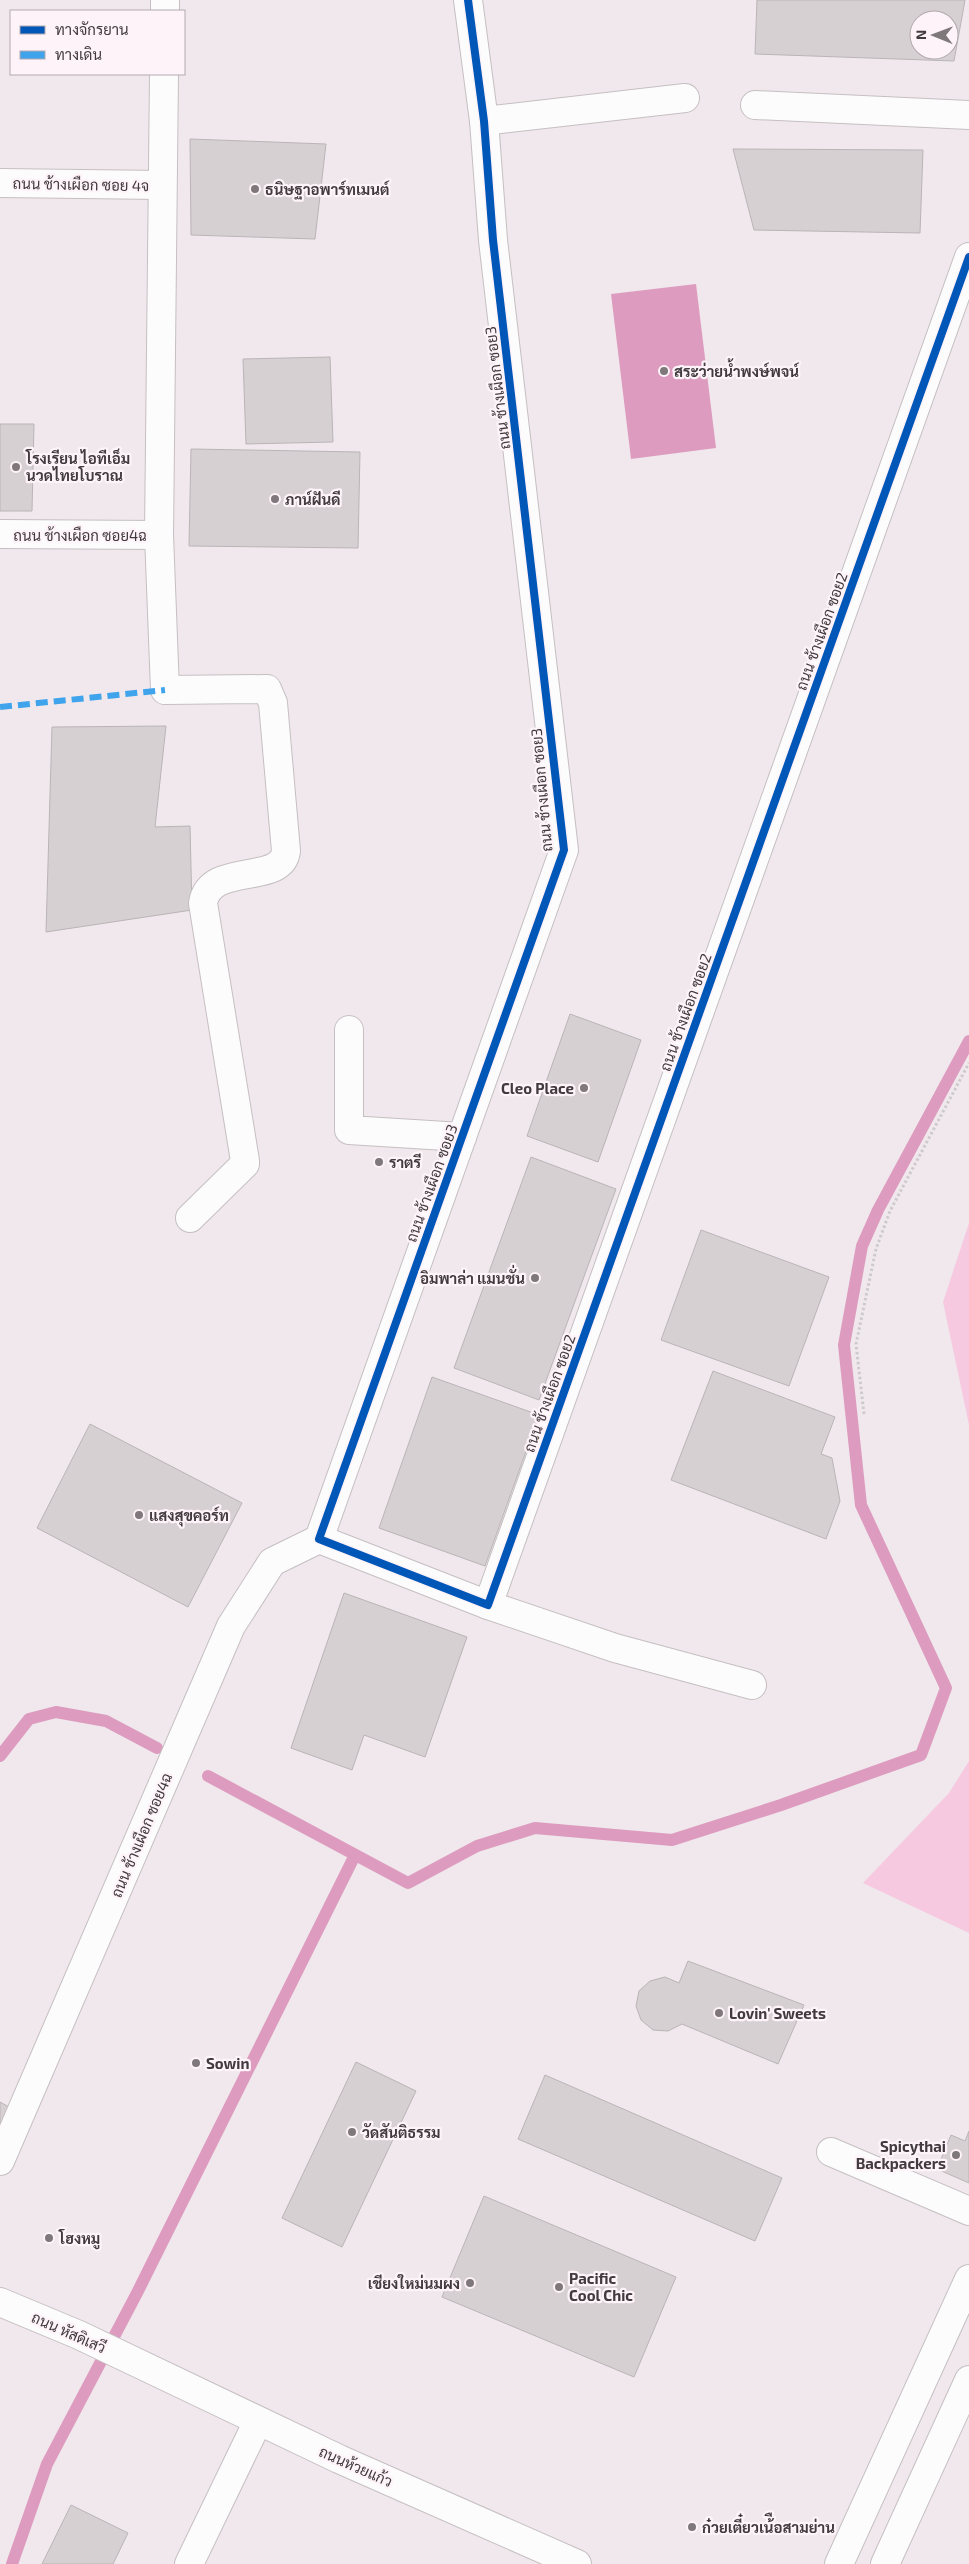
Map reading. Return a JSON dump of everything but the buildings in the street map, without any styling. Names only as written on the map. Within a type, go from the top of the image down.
[{"type":"street","name":"ถนน ช้างเผือก ซอย3","points":[[319,1539],[564,850],[493,240],[484,121],[468,0]]},
{"type":"street","points":[[164,75],[159,535],[165,690],[266,690],[274,703],[286,851],[285,858],[281,863],[268,869],[216,882],[205,893],[204,911],[245,1161],[190,1218]]},
{"type":"street","points":[[484,121],[685,98]]},
{"type":"street","points":[[755,106],[969,115]]},
{"type":"street","name":"ถนน ช้างเผือก ซอย 4จ","points":[[0,183],[162,185]]},
{"type":"street","name":"ถนน ช้างเผือก ซอย2","points":[[488,1605],[969,258]]},
{"type":"street","name":"ถนน ช้างเผือก ซอย4ฉ","points":[[0,534],[159,535]]},
{"type":"street","points":[[349,1030],[349,1130],[462,1136]]},
{"type":"street","points":[[319,1539],[488,1605],[615,1648],[752,1685]]},
{"type":"street","name":"ถนน ช้างเผือก ซอย4ฉ","points":[[0,2161],[231,1626],[272,1562],[319,1539]]},
{"type":"street","points":[[831,2152],[969,2211]]},
{"type":"street","points":[[839,2564],[969,2279]]},
{"type":"street","name":"ถนน หัสดิเสวี","points":[[0,2302],[138,2364]]},
{"type":"street","name":"ถนนห้วยแก้ว","points":[[138,2364],[258,2421],[577,2564]]},
{"type":"street","points":[[884,2564],[969,2380]]},
{"type":"street","points":[[189,2564],[258,2421]]},
{"type":"path","points":[[864,1414],[856,1344],[876,1249],[890,1210],[969,1063]]},
{"type":"shaded area","name":"สระว่ายน้ำพงษ์พจน์","points":[[696,284],[716,448],[631,459],[611,294]]},
{"type":"shaded area","points":[[969,1223],[969,1425],[943,1302]]},
{"type":"shaded area","points":[[969,1761],[969,1933],[863,1883],[949,1793]]},
{"type":"waterway","points":[[208,1776],[408,1883],[477,1846],[535,1828],[672,1840],[781,1805],[921,1755],[946,1688],[861,1505],[844,1345],[862,1246],[878,1210],[969,1041]]},
{"type":"waterway","points":[[0,1756],[29,1719],[56,1712],[106,1721],[157,1748]]},
{"type":"waterway","points":[[12,2564],[47,2464],[137,2293],[355,1855]]},
{"type":"marked path","points":[[0,707],[165,690]]},
{"type":"cycle path","points":[[468,0],[484,121],[493,240],[564,850],[319,1539],[488,1605],[969,257]]},
{"type":"place","name":"ธนิษฐาอพาร์ทเมนต์","points":[[255,189]]},
{"type":"place","name":"สระว่ายน้ำพงษ์พจน์","points":[[664,371]]},
{"type":"place","name":"โรงเรียน ไอทีเอ็ม นวดไทยโบราณ","points":[[16,467]]},
{"type":"place","name":"ภาน์ฝันดี","points":[[275,499]]},
{"type":"place","name":"Cleo Place","points":[[584,1088]]},
{"type":"place","name":"ราตรี","points":[[379,1162]]},
{"type":"place","name":"อิมพาล่า แมนชั่น","points":[[535,1278]]},
{"type":"place","name":"แสงสุขคอร์ท","points":[[139,1515]]},
{"type":"place","name":"Lovin' Sweets","points":[[719,2013]]},
{"type":"place","name":"Sowin","points":[[196,2063]]},
{"type":"place","name":"วัดสันติธรรม","points":[[352,2132]]},
{"type":"place","name":"Spicythai Backpackers","points":[[956,2155]]},
{"type":"place","name":"โฮงหมู","points":[[49,2238]]},
{"type":"place","name":"เชียงใหม่นมผง","points":[[470,2283]]},
{"type":"place","name":"Pacific Cool Chic","points":[[559,2287]]},
{"type":"place","name":"ก๋วยเตี๋ยวเน้ือสามย่าน","points":[[692,2527]]}]
